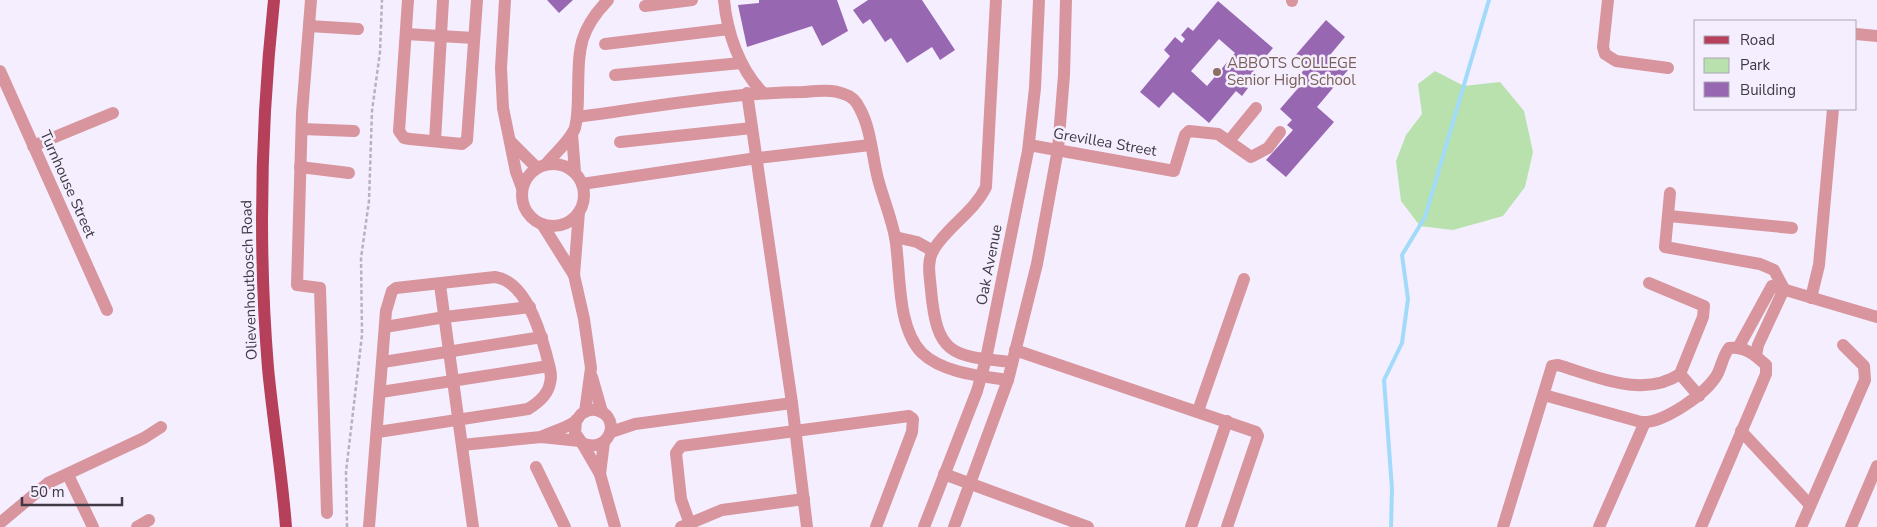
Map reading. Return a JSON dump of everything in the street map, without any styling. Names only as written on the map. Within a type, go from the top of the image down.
[{"type":"main road","name":"Olievenhoutbosch Road","points":[[267,0],[268,58]]},
{"type":"main road","name":"Olievenhoutbosch Road","points":[[274,0],[264,125],[262,264],[268,368],[286,527]]},
{"type":"main road","name":"Olievenhoutbosch Road","points":[[284,500],[290,527]]},
{"type":"street","points":[[311,0],[300,167],[297,285],[320,288],[326,513]]},
{"type":"street","points":[[408,0],[399,131],[404,138],[462,144],[467,140],[477,0]]},
{"type":"street","points":[[435,142],[443,0]]},
{"type":"street","points":[[505,0],[502,82],[504,120],[511,142],[516,172],[522,188],[523,203],[527,212],[542,224],[574,275]]},
{"type":"street","points":[[542,224],[562,225],[572,220],[584,202],[582,184],[575,172],[572,134],[577,117],[579,68],[583,35],[591,19],[608,0]]},
{"type":"street","points":[[645,6],[692,0]]},
{"type":"street","points":[[724,0],[729,30],[742,62],[750,78],[762,92]]},
{"type":"street","points":[[996,0],[986,187],[971,209],[932,251],[930,278],[937,330],[946,345],[960,354],[986,359],[1014,356],[1198,411],[1253,430],[1258,436],[1227,527]]},
{"type":"street","name":"Oak Avenue","points":[[924,527],[986,359],[1029,145],[1039,0]]},
{"type":"street","points":[[954,527],[1008,380],[1037,264],[1058,149],[1064,75],[1066,0]]},
{"type":"street","points":[[1608,0],[1603,47],[1605,54],[1616,60],[1668,68]]},
{"type":"street","points":[[309,26],[358,29]]},
{"type":"street","points":[[605,44],[729,30]]},
{"type":"street","points":[[406,34],[474,38]]},
{"type":"street","points":[[1857,34],[1877,36]]},
{"type":"street","points":[[615,75],[742,62]]},
{"type":"street","name":"Turnhouse Street","points":[[0,71],[107,310]]},
{"type":"street","points":[[577,117],[747,93],[829,91],[844,93],[852,98],[860,107],[895,237],[904,308],[910,332],[916,344],[923,353],[937,363],[981,376],[1008,380]]},
{"type":"street","points":[[747,93],[792,403],[807,527]]},
{"type":"street","points":[[1256,108],[1229,141],[1251,157],[1268,148],[1280,132]]},
{"type":"street","points":[[1811,298],[1819,265],[1833,110]]},
{"type":"street","points":[[33,146],[113,113]]},
{"type":"street","points":[[302,128],[354,131]]},
{"type":"street","points":[[620,142],[752,128]]},
{"type":"street","name":"Grevillea Street","points":[[1029,145],[1174,171],[1188,132],[1213,132],[1229,141]]},
{"type":"street","points":[[522,188],[529,175],[541,166],[572,134]]},
{"type":"street","points":[[511,142],[541,166],[566,166],[575,172]]},
{"type":"street","points":[[582,184],[756,158],[870,145]]},
{"type":"street","points":[[300,167],[349,173]]},
{"type":"street","points":[[1670,193],[1665,246],[1760,264],[1774,270],[1784,289]]},
{"type":"street","points":[[579,212],[574,275],[587,333],[591,375],[604,414],[608,437],[600,474]]},
{"type":"street","points":[[1669,216],[1792,228]]},
{"type":"street","points":[[895,237],[917,242],[932,251]]},
{"type":"street","points":[[369,527],[378,432],[386,311],[392,291],[396,288],[500,278],[517,291],[530,307],[542,337],[551,374],[549,387],[540,400],[528,409],[459,418],[378,432]]},
{"type":"street","points":[[1198,411],[1244,279]]},
{"type":"street","points":[[1503,527],[1544,394],[1550,368],[1555,364],[1637,386],[1673,378],[1680,374],[1703,317],[1704,306],[1649,283]]},
{"type":"street","points":[[440,284],[472,527]]},
{"type":"street","points":[[1738,348],[1772,286],[1877,318]]},
{"type":"street","points":[[1756,355],[1758,345],[1784,289]]},
{"type":"street","points":[[385,327],[444,316],[530,307]]},
{"type":"street","points":[[383,362],[542,337]]},
{"type":"street","points":[[1801,527],[1865,380],[1864,366],[1843,345]]},
{"type":"street","points":[[1544,394],[1650,422],[1699,396],[1718,373],[1722,359],[1729,348],[1738,348],[1756,355],[1766,365],[1766,374],[1701,527]]},
{"type":"street","points":[[381,392],[549,366]]},
{"type":"street","points":[[1680,374],[1699,396]]},
{"type":"street","points":[[591,375],[575,432],[600,474],[615,527]]},
{"type":"street","points":[[462,445],[541,437],[581,442],[594,446],[635,424],[792,403]]},
{"type":"street","points":[[541,437],[580,416],[596,410],[635,424]]},
{"type":"street","points":[[804,500],[722,510],[687,526],[681,499],[676,457],[678,448],[905,415],[913,419],[912,432],[876,527]]},
{"type":"street","points":[[1191,527],[1227,421]]},
{"type":"street","points":[[1599,527],[1645,422]]},
{"type":"street","points":[[0,523],[41,488],[144,438],[161,427]]},
{"type":"street","points":[[1741,431],[1810,505]]},
{"type":"street","points":[[1851,527],[1877,466]]},
{"type":"street","points":[[536,468],[564,527]]},
{"type":"street","points":[[68,474],[93,527]]},
{"type":"street","points":[[944,474],[1088,527]]},
{"type":"street","points":[[137,527],[149,520]]},
{"type":"path","points":[[347,527],[346,472],[362,335],[360,258],[369,201],[372,111],[380,52],[382,0]]},
{"type":"green space","points":[[1435,71],[1464,86],[1500,82],[1524,111],[1533,152],[1525,187],[1503,216],[1453,230],[1420,226],[1401,201],[1396,161],[1406,135],[1422,114],[1418,84]]},
{"type":"building","points":[[547,0],[573,0],[559,13]]},
{"type":"building","points":[[759,0],[837,0],[848,31],[822,46],[812,26],[747,47],[738,5],[759,3]]},
{"type":"building","points":[[868,0],[922,0],[955,50],[940,60],[932,47],[907,63],[891,38],[885,42],[870,19],[863,24],[853,10]]},
{"type":"building","points":[[1218,1],[1273,48],[1243,84],[1248,88],[1242,96],[1236,91],[1209,123],[1173,92],[1159,108],[1140,92],[1170,56],[1164,50],[1175,37],[1182,43],[1185,39],[1181,35],[1188,27],[1193,31]],"holes":[[[1219,39],[1235,53],[1207,86],[1191,71]]]},
{"type":"building","points":[[1326,20],[1345,37],[1330,55],[1348,70],[1317,107],[1334,122],[1286,177],[1266,160],[1293,130],[1287,125],[1292,120],[1280,109],[1307,78],[1301,73],[1306,68],[1294,57]]},
{"type":"waterway","points":[[1391,527],[1392,489],[1384,380],[1402,343],[1408,299],[1402,255],[1425,217],[1489,0]]},
{"type":"place","name":"ABBOTS COLLEGE Senior High School","points":[[1217,72]]}]
